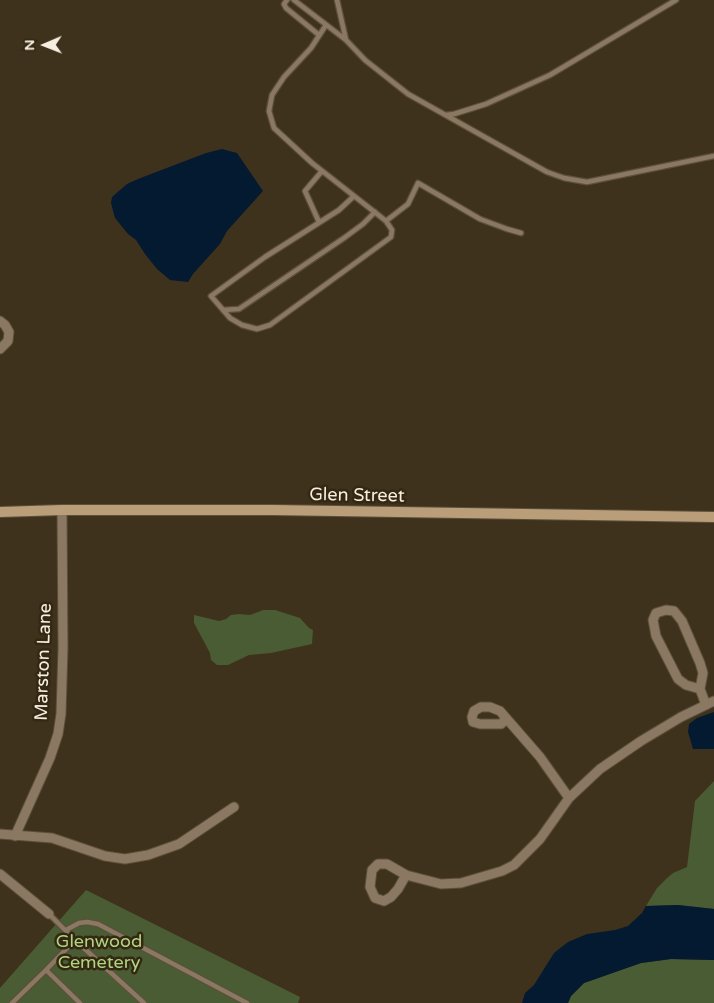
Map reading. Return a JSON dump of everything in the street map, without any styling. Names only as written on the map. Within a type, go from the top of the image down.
[{"type":"street","points":[[0,321],[9,332],[8,341],[0,350]]},
{"type":"street","name":"Glen Street","points":[[0,512],[62,510],[273,510],[714,517]]},
{"type":"street","name":"Marston Lane","points":[[15,836],[50,758],[58,734],[61,714],[63,648],[62,510]]},
{"type":"street","points":[[406,875],[394,893],[384,901],[375,898],[370,887],[372,870],[378,864],[387,864],[406,875],[441,884],[461,883],[502,871],[514,865],[540,839],[569,798],[600,769],[681,717],[710,703],[700,689],[686,685],[678,678],[656,636],[653,620],[656,613],[666,610],[674,611],[682,621],[703,673],[700,689]]},
{"type":"street","points":[[506,719],[540,756],[569,798]]},
{"type":"street","points":[[0,834],[52,838],[105,856],[124,859],[148,855],[179,844],[234,807]]},
{"type":"street","points":[[0,874],[49,914]]},
{"type":"lane","points":[[287,0],[284,4],[286,8],[319,34]]},
{"type":"lane","points":[[294,0],[346,40],[365,60],[408,94],[546,172],[564,178],[587,182],[714,156]]},
{"type":"lane","points":[[337,0],[346,40]]},
{"type":"lane","points":[[444,115],[454,114],[486,104],[550,75],[676,0]]},
{"type":"lane","points":[[326,25],[311,48],[284,77],[272,95],[269,111],[274,128],[322,171],[375,212],[386,221],[392,230],[391,237],[270,326],[257,328],[242,325],[230,318],[211,296],[265,257],[339,210],[354,196]]},
{"type":"lane","points":[[319,222],[304,191],[322,171]]},
{"type":"lane","points":[[386,221],[408,204],[418,183],[480,219],[522,233]]},
{"type":"lane","points":[[223,310],[239,309],[344,238],[375,212]]},
{"type":"lane","points":[[49,914],[144,1003]]},
{"type":"lane","points":[[66,930],[79,923],[98,924],[247,1003]]},
{"type":"lane","points":[[12,1003],[75,940]]},
{"type":"lane","points":[[46,970],[80,1003]]},
{"type":"green space","points":[[263,610],[275,610],[300,618],[313,630],[312,644],[271,653],[249,655],[228,665],[217,665],[211,660],[210,653],[194,623],[194,615],[219,621],[231,615],[250,615]]},
{"type":"green space","points":[[714,781],[714,909],[678,905],[646,906],[657,888],[666,879],[673,873],[687,867],[695,801]]},
{"type":"green space","name":"Glenwood Cemetery","points":[[86,890],[300,997],[298,1003],[0,1003],[0,988]]},
{"type":"green space","points":[[671,959],[714,960],[714,1003],[568,1003],[571,996],[584,983],[641,963]]},
{"type":"water","points":[[222,149],[237,153],[263,191],[227,231],[220,244],[188,282],[170,280],[157,269],[136,240],[128,234],[115,218],[111,203],[112,197],[127,184],[138,179],[206,153]]},
{"type":"water","points":[[714,712],[714,749],[693,749],[688,732],[689,724],[697,718]]},
{"type":"water","points":[[678,905],[714,909],[714,960],[671,959],[641,963],[584,983],[571,996],[568,1003],[522,1003],[525,993],[534,985],[554,953],[568,942],[587,934],[628,926],[642,913],[646,906]]}]
